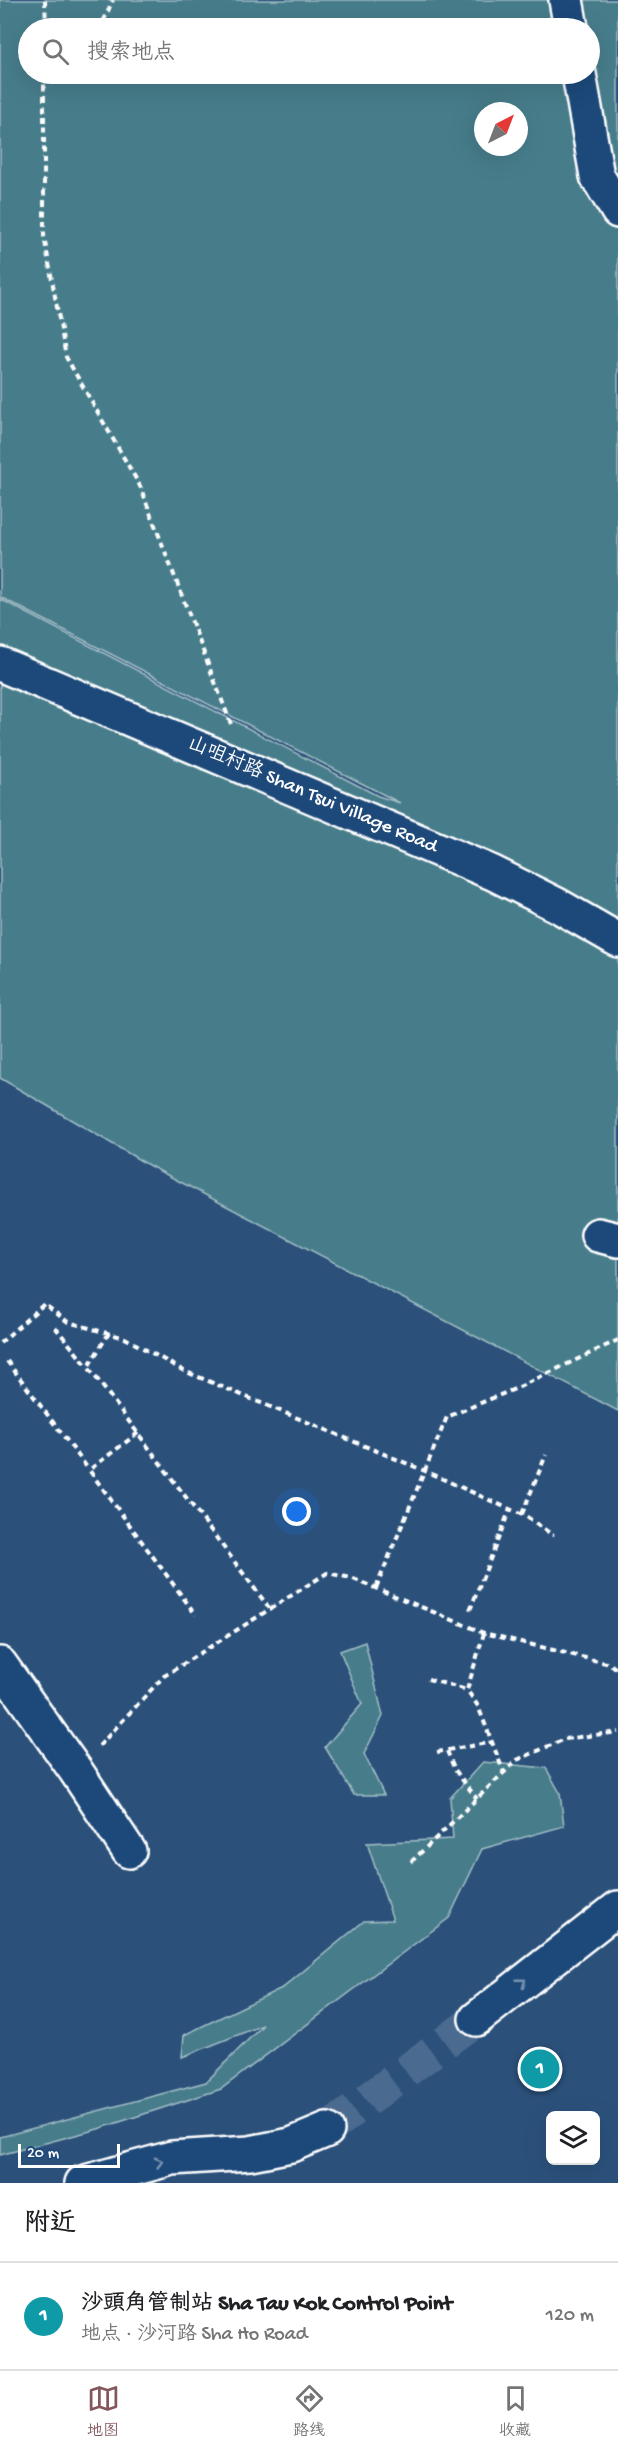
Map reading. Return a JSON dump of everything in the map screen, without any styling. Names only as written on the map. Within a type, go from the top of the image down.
[{"type":"street","points":[[566,0],[569,18]]},
{"type":"street","points":[[581,84],[597,176],[618,211]]},
{"type":"street","name":"山咀村路 Shan Tsui Village Road","points":[[0,664],[493,873],[557,904],[618,940]]},
{"type":"street","points":[[0,1664],[76,1771],[129,1851]]},
{"type":"street","points":[[476,2019],[618,1908]]},
{"type":"street","points":[[82,2183],[172,2158],[250,2153],[291,2145],[327,2130]]},
{"type":"path","points":[[45,0],[46,18]]},
{"type":"path","points":[[105,18],[113,0]]},
{"type":"path","points":[[44,84],[44,236],[66,357],[140,486],[249,770]]},
{"type":"path","points":[[0,1343],[44,1304],[68,1322],[125,1338],[184,1371],[425,1471],[522,1514],[554,1536]]},
{"type":"path","points":[[55,1326],[270,1609]]},
{"type":"path","points":[[88,1367],[109,1333]]},
{"type":"path","points":[[376,1588],[447,1417],[517,1388],[618,1340]]},
{"type":"path","points":[[7,1361],[196,1615]]},
{"type":"path","points":[[89,1470],[138,1433]]},
{"type":"path","points":[[522,1514],[546,1455]]},
{"type":"path","points":[[470,1610],[510,1509]]},
{"type":"path","points":[[76,1771],[164,1676],[327,1573],[351,1578],[484,1633],[610,1664],[618,1670]]},
{"type":"path","points":[[467,1690],[484,1633]]},
{"type":"path","points":[[428,1679],[467,1690],[478,1706],[494,1742],[504,1773]]},
{"type":"path","points":[[411,1862],[518,1760],[565,1739],[618,1732]]},
{"type":"path","points":[[438,1752],[494,1742]]},
{"type":"path","points":[[447,1751],[454,1770],[477,1799]]},
{"type":"green space","points":[[0,0],[618,0],[618,1411],[150,1166],[0,1078],[0,599],[378,796],[400,803],[0,597]]},
{"type":"green space","points":[[365,1642],[383,1716],[364,1754],[384,1795],[354,1795],[325,1747],[362,1704],[340,1651]]},
{"type":"green space","points":[[483,1762],[546,1768],[560,1793],[564,1826],[482,1849],[449,1918],[221,2089],[98,2129],[0,2155],[0,2137],[206,2082],[263,2025],[182,2057],[184,2035],[284,1987],[364,1921],[393,1920],[367,1843],[453,1839],[450,1798]]},
{"type":"tunnel","points":[[327,2130],[476,2019]]},
{"type":"place","name":"沙頭角管制站 Sha Tau Kok Control Point","points":[[540,2069]]}]
